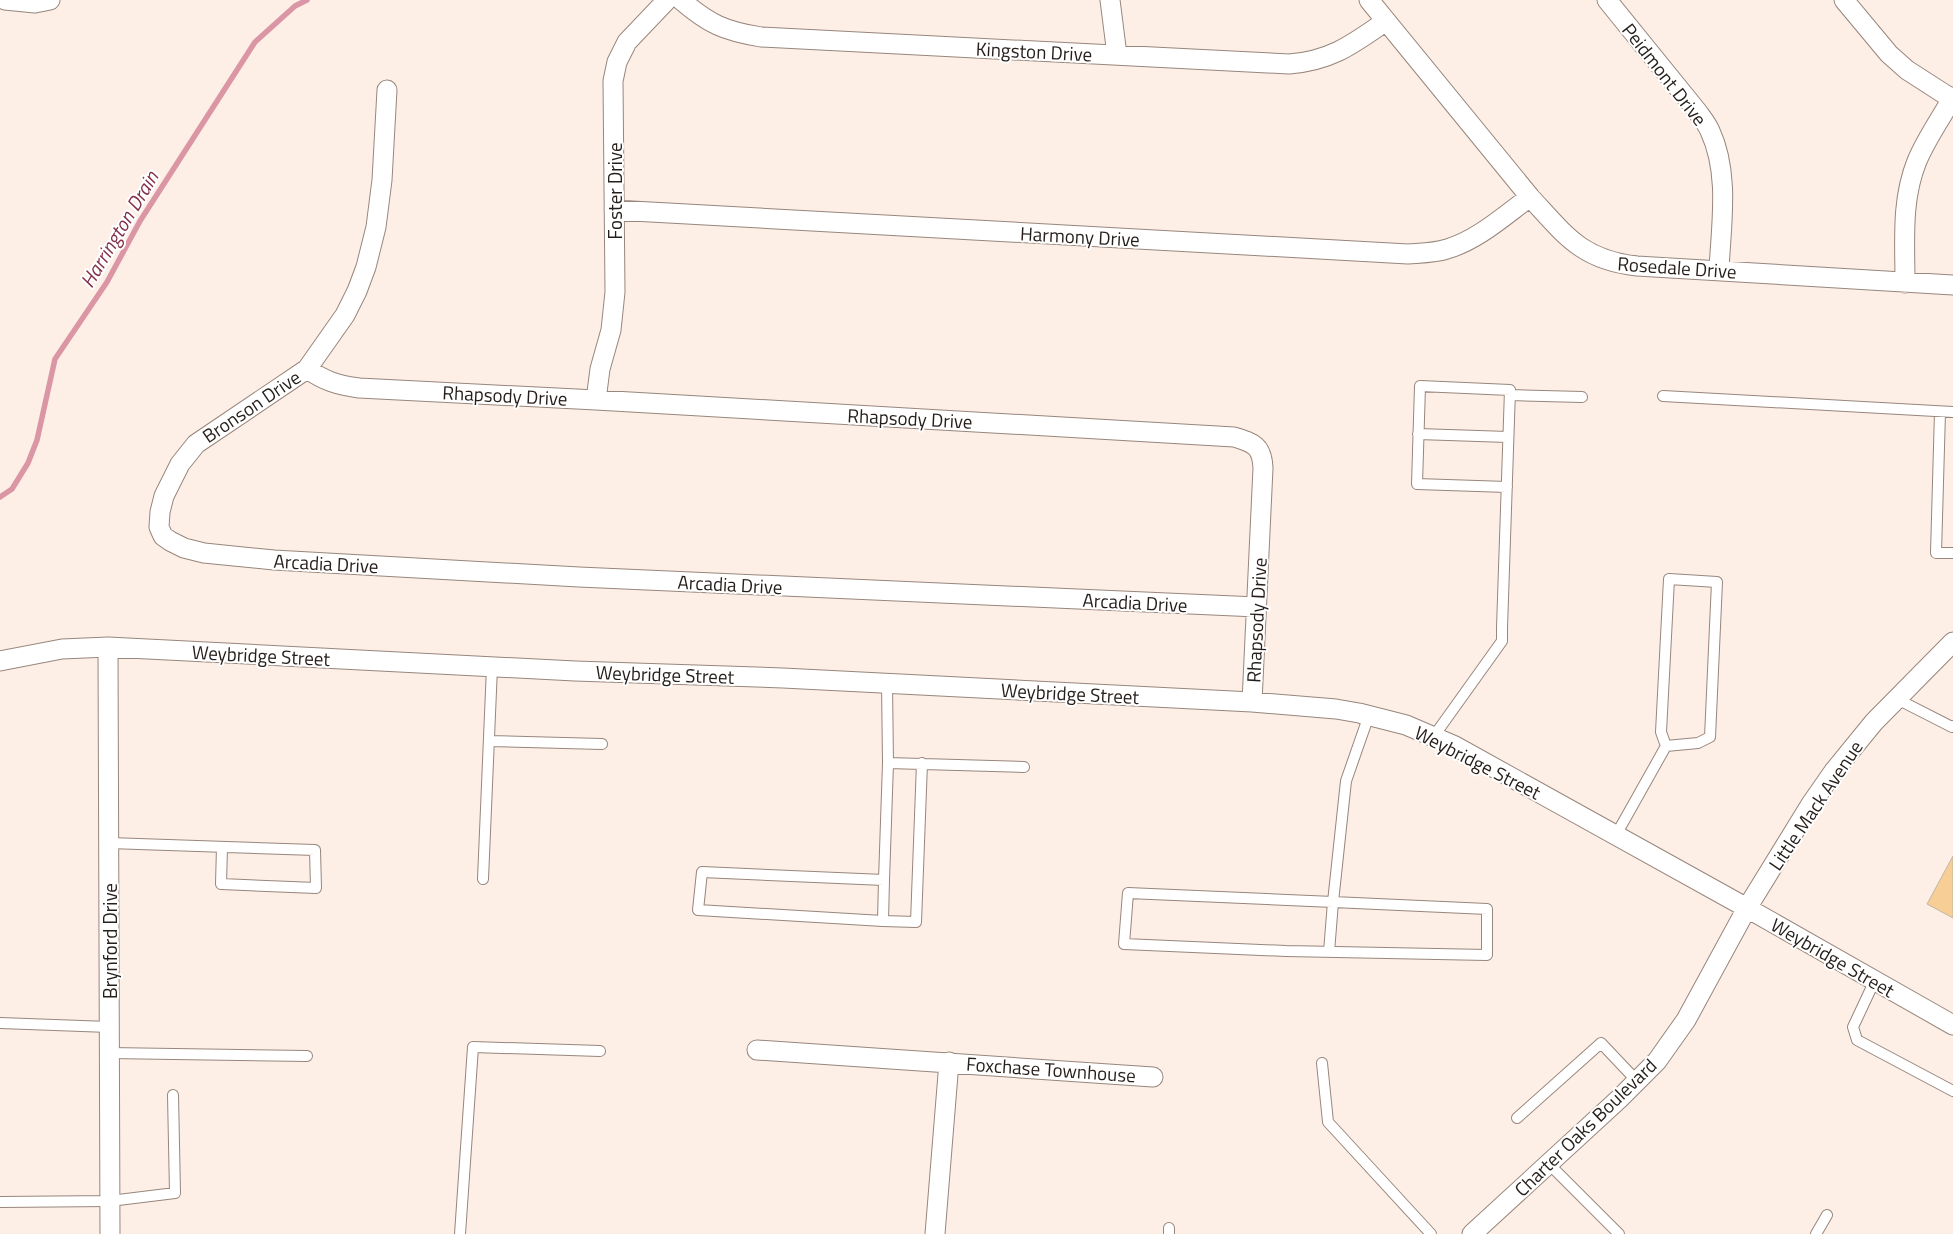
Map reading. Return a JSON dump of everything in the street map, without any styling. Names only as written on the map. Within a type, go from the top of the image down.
[{"type":"street","points":[[5,0],[35,3],[50,0]]},
{"type":"street","name":"Foster Drive","points":[[596,400],[600,369],[610,330],[615,292],[613,81],[617,62],[627,42],[667,0]]},
{"type":"street","name":"Kingston Drive","points":[[681,0],[712,24],[726,30],[762,37],[1289,64],[1306,63],[1333,55],[1349,47],[1386,21]]},
{"type":"street","points":[[1110,0],[1118,55]]},
{"type":"street","name":"Rosedale Drive","points":[[1369,0],[1530,197],[1573,242],[1588,253],[1616,264],[1637,266],[1953,285]]},
{"type":"street","name":"Peidmont Drive","points":[[1606,0],[1698,111],[1710,130],[1717,150],[1723,183],[1719,270]]},
{"type":"street","points":[[1844,0],[1889,54],[1913,74],[1952,98],[1926,143],[1911,177],[1904,209],[1904,283]]},
{"type":"street","name":"Bronson Drive","points":[[204,553],[184,548],[163,536],[159,527],[164,496],[180,464],[196,444],[307,369],[344,315],[366,267],[376,227],[382,180],[387,90]]},
{"type":"street","name":"Harmony Drive","points":[[614,210],[1408,254],[1431,253],[1462,243],[1489,227],[1530,197]]},
{"type":"street","name":"Rhapsody Drive","points":[[307,369],[336,384],[359,388],[1234,437],[1250,441],[1256,446],[1263,457],[1252,702]]},
{"type":"street","name":"Arcadia Drive","points":[[204,553],[274,560],[569,577],[1256,607]]},
{"type":"street","name":"Little Mack Avenue","points":[[1747,908],[1811,804],[1834,772],[1874,722],[1953,642]]},
{"type":"street","name":"Weybridge Street","points":[[0,661],[62,649],[108,647],[492,667],[887,683],[1252,702],[1336,709],[1406,725],[1434,736],[1616,835],[1953,1025]]},
{"type":"street","name":"Brynford Drive","points":[[108,647],[110,1234]]},
{"type":"street","name":"Charter Oaks Boulevard","points":[[1472,1234],[1549,1164],[1657,1060],[1686,1020],[1747,908]]},
{"type":"street","name":"Foxchase Townhouse","points":[[757,1050],[1153,1077]]},
{"type":"street","name":"Foxchase Townhouse","points":[[935,1234],[949,1062]]},
{"type":"lane","points":[[1434,736],[1502,641],[1507,487],[1508,438],[1510,390],[1420,386],[1416,484],[1507,487]]},
{"type":"lane","points":[[1510,395],[1582,397]]},
{"type":"lane","points":[[1663,396],[1953,412]]},
{"type":"lane","points":[[1940,412],[1936,553],[1953,553]]},
{"type":"lane","points":[[1418,434],[1508,438]]},
{"type":"lane","points":[[1616,835],[1666,746],[1661,732],[1669,580],[1718,582],[1710,737],[1698,743],[1666,746]]},
{"type":"lane","points":[[483,879],[492,667]]},
{"type":"lane","points":[[883,921],[888,762],[887,683]]},
{"type":"lane","points":[[1897,700],[1953,726]]},
{"type":"lane","points":[[1329,952],[1346,781],[1368,715]]},
{"type":"lane","points":[[489,740],[602,744]]},
{"type":"lane","points":[[888,762],[1024,767]]},
{"type":"lane","points":[[884,880],[702,872],[698,910],[916,922],[922,763]]},
{"type":"lane","points":[[109,843],[315,850],[316,888],[221,884],[222,847]]},
{"type":"lane","points":[[1128,893],[1333,902],[1487,909],[1487,955],[1329,952],[1124,944],[1128,893]]},
{"type":"lane","points":[[1875,980],[1853,1027],[1857,1040],[1953,1091]]},
{"type":"lane","points":[[0,1023],[109,1027]]},
{"type":"lane","points":[[1517,1118],[1601,1043],[1637,1081]]},
{"type":"lane","points":[[460,1234],[474,1047],[600,1051]]},
{"type":"lane","points":[[109,1053],[307,1056]]},
{"type":"lane","points":[[1322,1063],[1328,1122],[1431,1234]]},
{"type":"lane","points":[[0,1202],[110,1201],[175,1193],[173,1095]]},
{"type":"lane","points":[[1549,1164],[1619,1234]]},
{"type":"lane","points":[[1816,1234],[1827,1215]]},
{"type":"building","points":[[1953,856],[1953,918],[1927,904]]},
{"type":"waterway","name":"Harrington Drain","points":[[0,497],[12,489],[28,463],[37,440],[55,359],[107,282],[140,221],[255,42],[295,6],[307,0]]}]
